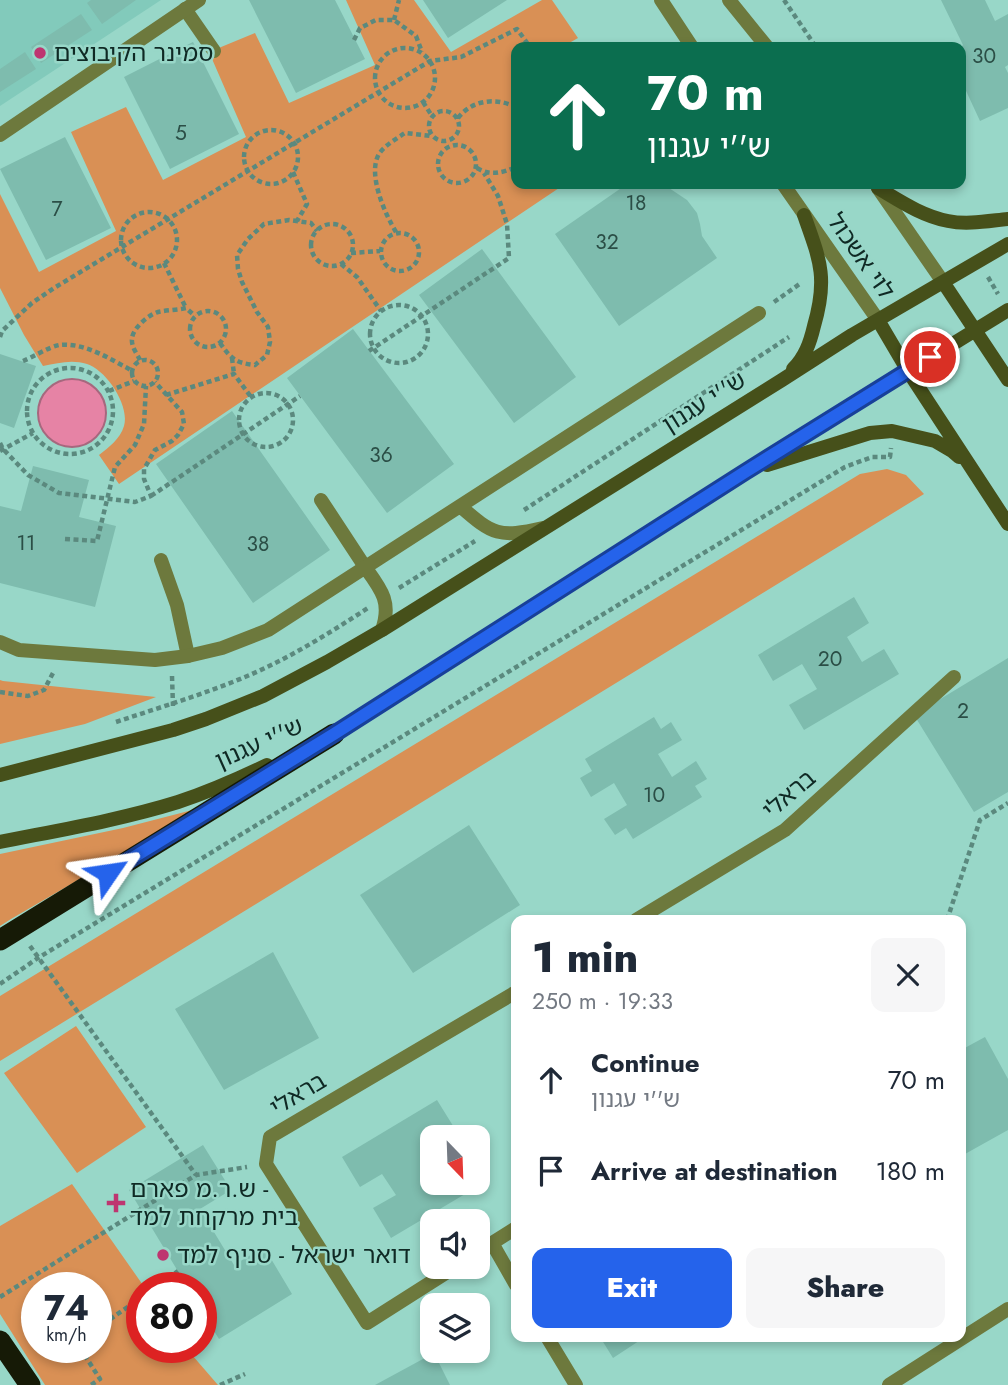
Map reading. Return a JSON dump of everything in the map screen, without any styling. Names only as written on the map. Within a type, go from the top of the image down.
[{"type":"highway","points":[[9,935],[334,734]]},
{"type":"highway","points":[[0,1341],[30,1385]]},
{"type":"main road","points":[[881,189],[905,205],[949,221],[1008,219]]},
{"type":"main road","points":[[782,380],[803,359],[816,320],[823,286],[822,270],[804,215]]},
{"type":"main road","name":"ש''י עגנון","points":[[0,775],[173,730],[263,696],[382,630],[852,335],[1008,244]]},
{"type":"main road","points":[[943,282],[1008,380]]},
{"type":"main road","name":"ש''י עגנון","points":[[0,842],[118,818],[179,801],[236,779],[334,734],[745,472],[1008,310]]},
{"type":"main road","points":[[878,320],[908,371],[1008,524]]},
{"type":"main road","points":[[745,472],[870,433],[892,431],[935,441],[952,451],[971,468]]},
{"type":"street","points":[[0,135],[199,0]]},
{"type":"street","points":[[661,0],[689,42]]},
{"type":"street","points":[[729,0],[763,42]]},
{"type":"street","points":[[185,9],[215,51]]},
{"type":"street","name":"לוי אשכול","points":[[786,189],[878,320]]},
{"type":"street","points":[[879,189],[943,282]]},
{"type":"street","points":[[0,642],[19,650],[155,660],[222,648],[268,630],[759,313]]},
{"type":"street","points":[[321,500],[380,587],[386,619],[382,630]]},
{"type":"street","points":[[460,506],[492,531],[519,534],[544,528]]},
{"type":"street","points":[[160,560],[177,605],[188,656]]},
{"type":"street","name":"בראלי","points":[[644,915],[785,830],[954,677]]},
{"type":"street","name":"בראלי","points":[[266,1164],[270,1137],[511,995]]},
{"type":"street","points":[[266,1164],[367,1323],[435,1279]]},
{"type":"street","points":[[511,1231],[492,1243],[511,1275]]},
{"type":"street","points":[[966,1336],[1008,1309]]},
{"type":"street","points":[[550,1342],[576,1385]]},
{"type":"street","points":[[889,1385],[956,1342]]},
{"type":"path","points":[[394,20],[399,0]]},
{"type":"path","points":[[784,0],[813,42]]},
{"type":"path","points":[[354,40],[360,28],[376,20],[394,20],[416,36],[433,67],[435,77],[433,90],[423,102],[405,108],[382,99],[375,85],[374,75],[379,61],[386,54],[402,47],[423,53]]},
{"type":"path","points":[[0,337],[2,331],[32,303],[54,288],[430,61],[461,57],[517,29],[526,42]]},
{"type":"path","points":[[458,118],[465,109],[477,103],[489,101],[511,104]]},
{"type":"path","points":[[423,102],[432,116]]},
{"type":"path","points":[[396,233],[384,213],[374,171],[378,156],[386,146],[405,133],[432,136],[438,140],[449,143],[462,145],[471,150],[477,161],[477,168],[470,179],[458,183],[443,178],[439,172],[439,155],[449,143],[458,134],[460,128],[458,118],[449,111],[441,111],[432,116],[429,126],[432,136]]},
{"type":"path","points":[[276,130],[285,133],[295,142],[298,162],[293,172],[281,182],[265,184],[247,171],[243,158],[244,148],[252,136],[260,131],[276,130]]},
{"type":"path","points":[[371,350],[509,258],[507,224],[498,197],[484,173],[477,168]]},
{"type":"path","points":[[484,173],[502,173],[511,169]]},
{"type":"path","points":[[293,172],[307,204],[298,221]]},
{"type":"path","points":[[158,212],[177,230],[178,239],[174,254],[169,261],[156,267],[138,266],[126,256],[122,247],[121,237],[126,224],[134,215],[158,212]]},
{"type":"path","points":[[220,343],[236,362],[255,365],[267,355],[270,342],[268,327],[257,312],[238,269],[237,255],[248,239],[264,224],[289,220],[312,223],[317,231]]},
{"type":"path","points":[[331,223],[348,231],[353,244],[346,260],[341,264],[323,264],[314,255],[311,246],[317,231],[331,223]]},
{"type":"path","points":[[396,233],[413,238],[419,251],[416,263],[406,270],[392,270],[383,262],[380,251],[384,240],[396,233]]},
{"type":"path","points":[[351,253],[380,251]]},
{"type":"path","points":[[164,263],[186,308],[195,316]]},
{"type":"path","points":[[341,264],[357,277],[381,311]]},
{"type":"path","points":[[759,313],[822,270]]},
{"type":"path","points":[[402,305],[414,309],[422,316],[427,327],[427,342],[418,357],[404,363],[391,363],[371,350],[370,324],[381,311],[402,305]]},
{"type":"path","points":[[140,360],[131,339],[136,329],[155,313],[186,308]]},
{"type":"path","points":[[208,311],[219,314],[224,319],[227,332],[215,347],[205,347],[195,342],[190,328],[195,316],[208,311]]},
{"type":"path","points":[[107,725],[252,674],[319,639],[492,531],[816,320]]},
{"type":"path","points":[[23,361],[58,345],[82,347],[131,370],[137,384],[146,386],[155,382]]},
{"type":"path","points":[[232,356],[234,374],[251,397]]},
{"type":"path","points":[[131,370],[140,360],[149,360],[157,366],[155,382]]},
{"type":"path","points":[[73,368],[87,371],[95,375],[109,391],[114,415],[107,435],[91,450],[67,455],[53,451],[40,443],[33,433],[27,417],[30,396],[42,379],[55,371],[73,368]]},
{"type":"path","points":[[165,395],[234,374]]},
{"type":"path","points":[[109,391],[134,381]]},
{"type":"path","points":[[151,496],[144,479],[144,469],[155,450],[172,442],[184,424],[182,412],[155,382]]},
{"type":"path","points":[[65,539],[97,541],[115,467],[135,444],[144,424],[146,386]]},
{"type":"path","points":[[269,392],[289,404],[293,422],[291,431],[281,443],[258,446],[250,442],[244,434],[239,424],[239,415],[251,397],[269,392]]},
{"type":"path","points":[[0,443],[1,450],[28,475],[59,493],[135,502],[151,496],[300,396]]},
{"type":"path","points":[[0,984],[38,958],[845,467],[872,457],[890,457],[892,431]]},
{"type":"path","points":[[1,450],[33,433]]},
{"type":"path","points":[[0,692],[28,696],[44,690],[64,653]]},
{"type":"path","points":[[172,658],[173,730]]},
{"type":"path","points":[[949,915],[980,820],[1008,803]]},
{"type":"path","points":[[9,935],[38,958],[196,1175]]},
{"type":"path","points":[[0,1297],[196,1175],[266,1164]]},
{"type":"path","points":[[90,1363],[100,1379],[91,1385]]},
{"type":"path","points":[[220,1385],[245,1374]]},
{"type":"shaded area","name":"סמינר הקיבוצים","points":[[0,0],[161,0],[0,106]]},
{"type":"shaded area","points":[[346,0],[414,0],[451,52],[542,0],[552,0],[578,38],[571,42],[511,42],[511,189],[558,189],[119,484],[99,455],[117,439],[124,426],[123,408],[115,389],[102,373],[87,364],[70,362],[43,366],[0,288],[0,194],[39,272],[116,231],[71,132],[126,107],[163,180],[246,137],[209,52],[255,33],[289,103],[375,65]]},
{"type":"shaded area","points":[[72,379],[85,382],[96,389],[103,400],[106,413],[103,426],[96,437],[85,444],[72,447],[59,444],[48,437],[41,426],[38,413],[41,400],[48,389],[59,382]]},
{"type":"shaded area","points":[[887,469],[906,475],[924,494],[0,1061],[0,996],[860,474]]},
{"type":"shaded area","points":[[0,680],[156,697],[85,724],[0,744]]},
{"type":"shaded area","points":[[204,807],[0,926],[0,854],[123,828]]},
{"type":"shaded area","points":[[76,1026],[146,1127],[77,1173],[4,1073]]},
{"type":"shaded area","points":[[72,1184],[134,1272],[126,1272],[126,1363],[199,1363],[218,1385],[45,1385],[31,1363],[112,1363],[112,1272],[21,1272],[21,1347],[0,1314],[0,1226]]},
{"type":"building","points":[[91,0],[136,0],[102,24],[87,3]]},
{"type":"building","points":[[249,0],[335,0],[365,59],[296,93]]},
{"type":"building","points":[[423,0],[507,0],[448,38]]},
{"type":"building","points":[[941,0],[985,0],[995,21],[1008,14],[1008,65],[1005,67],[1008,73],[1008,108],[980,121],[966,91],[966,42],[962,42]]},
{"type":"building","points":[[81,14],[92,30],[41,63],[31,47]]},
{"type":"building","points":[[193,42],[239,134],[170,169],[124,77]]},
{"type":"building","points":[[25,52],[36,69],[0,92],[0,69]]},
{"type":"building","points":[[65,137],[111,228],[46,260],[0,169]]},
{"type":"building","points":[[620,189],[670,189],[687,200],[697,213],[702,236],[717,258],[619,326],[555,234]]},
{"type":"building","points":[[482,249],[576,377],[514,423],[419,295]]},
{"type":"building","points":[[353,329],[454,464],[387,513],[287,378]]},
{"type":"building","points":[[0,354],[36,366],[14,428],[0,423]]},
{"type":"building","points":[[232,411],[330,550],[253,603],[156,464]]},
{"type":"building","points":[[33,466],[89,480],[79,517],[116,526],[95,607],[0,583],[0,506],[21,511]]},
{"type":"building","points":[[854,597],[869,623],[847,637],[862,662],[884,649],[899,674],[804,730],[789,705],[817,689],[802,664],[773,681],[758,655]]},
{"type":"building","points":[[1008,658],[1008,792],[974,812],[914,715]]},
{"type":"building","points":[[654,717],[661,729],[671,722],[682,740],[658,754],[672,777],[696,761],[707,779],[695,786],[702,797],[633,839],[626,828],[615,835],[604,819],[627,805],[614,783],[591,797],[580,778],[592,771],[585,759]]},
{"type":"building","points":[[469,825],[520,905],[413,973],[360,895]]},
{"type":"building","points":[[273,952],[319,1038],[224,1090],[175,1009]]},
{"type":"building","points":[[985,1037],[1008,1079],[1008,1130],[966,1153],[966,1047]]},
{"type":"building","points":[[437,1100],[453,1125],[420,1125],[420,1195],[463,1195],[440,1209],[420,1209],[420,1221],[391,1238],[373,1208],[396,1195],[382,1174],[360,1187],[342,1157]]},
{"type":"building","points":[[203,1145],[231,1190],[200,1209],[234,1265],[264,1247],[292,1294],[219,1339],[217,1272],[178,1272],[129,1190]]},
{"type":"building","points":[[603,1342],[637,1342],[613,1358]]},
{"type":"building","points":[[420,1361],[420,1363],[439,1363],[450,1385],[375,1385]]},
{"type":"place","name":"סמינר הקיבוצים","points":[[40,53]]},
{"type":"place","name":"ש.ר.מ פארם - בית מרקחת למד","points":[[116,1203]]},
{"type":"place","name":"דואר ישראל - סניף למד","points":[[163,1255]]},
{"type":"route","points":[[108,873],[334,734],[930,357]]}]
